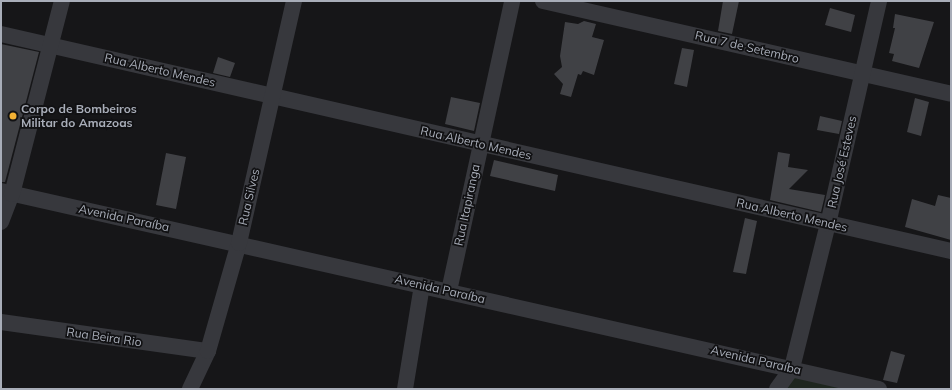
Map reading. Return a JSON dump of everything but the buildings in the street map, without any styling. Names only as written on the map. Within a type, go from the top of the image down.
[{"type":"street","points":[[1,222],[7,192],[51,45],[62,1]]},
{"type":"street","name":"Rua Silves","points":[[190,389],[208,351],[239,243],[294,1]]},
{"type":"street","name":"Rua Itapiranga","points":[[450,291],[480,143],[512,1]]},
{"type":"street","name":"Rua 7 de Setembro","points":[[543,1],[951,94]]},
{"type":"street","name":"Rua José Esteves","points":[[792,368],[828,224],[879,1]]},
{"type":"street","name":"Rua Alberto Mendes","points":[[1,34],[951,251]]},
{"type":"street","name":"Avenida Paraíba","points":[[7,192],[239,243],[880,389]]},
{"type":"street","points":[[405,389],[422,285]]},
{"type":"street","name":"Rua Beira Rio","points":[[1,322],[208,351]]},
{"type":"street","points":[[777,389],[792,368]]},
{"type":"shaded area","points":[[791,370],[870,389],[778,389]]},
{"type":"place","name":"Corpo de Bombeiros Militar do Amazoas","points":[[13,116]]}]
